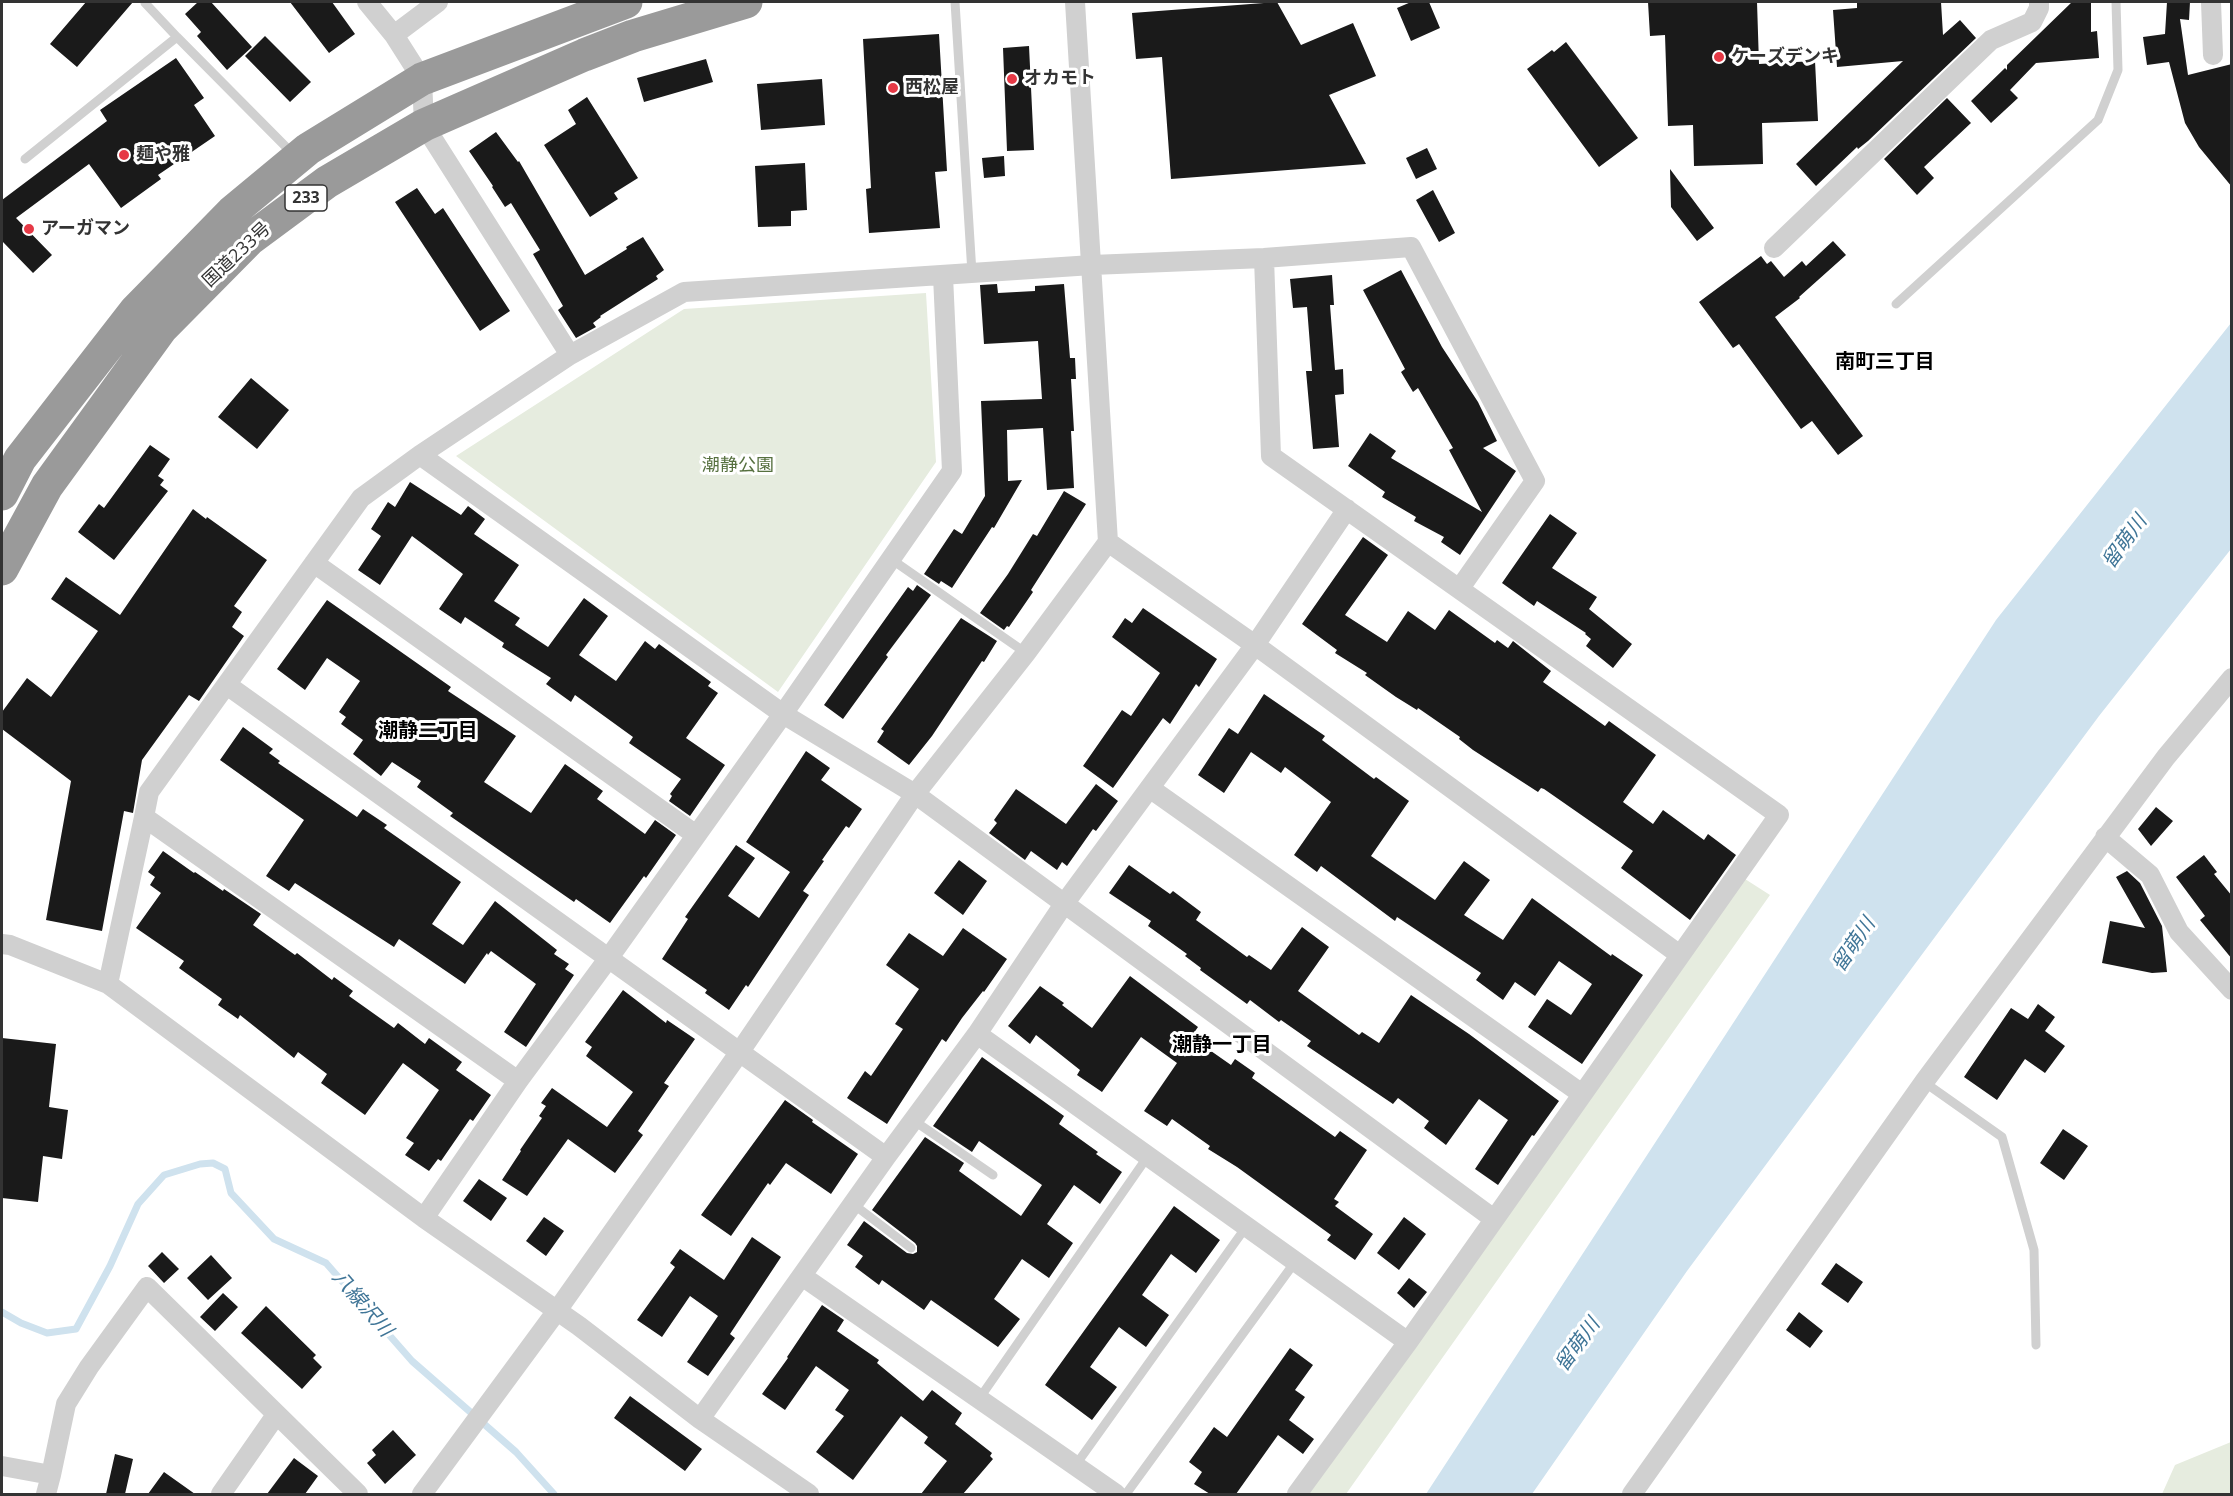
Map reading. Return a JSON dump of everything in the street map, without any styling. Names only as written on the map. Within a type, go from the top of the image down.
[{"type":"highway","name":"国道233号","points":[[2,494],[20,459],[135,311],[232,212],[308,149],[422,79],[621,2]]},
{"type":"highway","name":"国道233号","points":[[2,568],[47,486],[161,329],[250,238],[327,182],[424,125],[633,36],[746,2]]},
{"type":"street","points":[[367,2],[394,35],[422,79],[424,125],[570,355]]},
{"type":"street","points":[[394,35],[438,2]]},
{"type":"street","points":[[621,2],[633,36]]},
{"type":"street","points":[[422,1494],[556,1312],[739,1053],[915,794],[1026,653],[1107,542],[1075,2]]},
{"type":"street","points":[[1774,248],[1991,40],[2032,22],[2039,8],[2039,2]]},
{"type":"street","points":[[2211,2],[2213,55]]},
{"type":"street","points":[[108,984],[149,792],[361,498],[420,455],[570,355],[684,292],[1092,265],[1264,258],[1411,247],[1535,481],[1460,588]]},
{"type":"street","points":[[1264,258],[1271,456],[1779,815],[1408,1342],[1297,1494]]},
{"type":"street","points":[[424,1218],[518,1081],[783,714],[952,471],[943,276]]},
{"type":"street","points":[[420,455],[783,714],[915,794],[1494,1219]]},
{"type":"street","points":[[700,1419],[886,1157],[977,1034],[1064,904],[1255,645],[1347,509]]},
{"type":"street","points":[[1107,542],[1255,645],[1680,955]]},
{"type":"street","points":[[314,563],[696,835]]},
{"type":"street","points":[[1632,1494],[1924,1082],[2105,837],[2166,757],[2232,678]]},
{"type":"street","points":[[227,685],[886,1157]]},
{"type":"street","points":[[1151,789],[1582,1094]]},
{"type":"street","points":[[144,817],[518,1081]]},
{"type":"street","points":[[2105,837],[2150,875],[2179,932],[2232,990]]},
{"type":"street","points":[[2,944],[10,945],[108,984],[424,1218],[579,1326],[700,1419],[809,1494]]},
{"type":"street","points":[[977,1034],[1408,1342]]},
{"type":"street","points":[[802,1276],[1116,1494]]},
{"type":"street","points":[[2,1466],[48,1485],[66,1404],[88,1367],[147,1287],[358,1494]]},
{"type":"street","points":[[221,1494],[276,1415]]},
{"type":"lane","points":[[145,2],[297,158]]},
{"type":"lane","points":[[955,2],[972,273]]},
{"type":"lane","points":[[1896,304],[2098,120],[2118,70],[2116,2]]},
{"type":"lane","points":[[25,159],[177,37]]},
{"type":"lane","points":[[891,559],[1026,653]]},
{"type":"lane","points":[[1924,1082],[2002,1137],[2034,1250],[2036,1345]]},
{"type":"lane","points":[[913,1120],[993,1175]]},
{"type":"lane","points":[[979,1399],[1148,1156]]},
{"type":"lane","points":[[853,1204],[911,1248]]},
{"type":"lane","points":[[1075,1466],[1246,1227]]},
{"type":"lane","points":[[1126,1494],[1295,1262]]},
{"type":"green space","name":"潮静公園","points":[[926,293],[936,462],[778,692],[456,456],[684,309]]},
{"type":"green space","points":[[1745,879],[1770,895],[1346,1494],[1308,1494]]},
{"type":"green space","points":[[2231,1442],[2231,1494],[2162,1494],[2175,1465]]},
{"type":"water","name":"留萌川","points":[[2231,323],[2231,549],[2099,716],[1687,1271],[1532,1494],[1426,1494],[1996,620]]},
{"type":"building","points":[[86,2],[133,2],[77,67],[50,44]]},
{"type":"building","points":[[198,2],[211,2],[252,47],[227,70],[197,36],[201,32],[185,14]]},
{"type":"building","points":[[290,2],[332,2],[355,34],[329,53]]},
{"type":"building","points":[[1277,2],[1301,45],[1353,23],[1376,76],[1329,95],[1366,164],[1171,179],[1162,57],[1136,59],[1132,13]]},
{"type":"building","points":[[1411,2],[1429,2],[1440,28],[1411,41],[1397,8]]},
{"type":"building","points":[[1648,2],[1757,2],[1759,64],[1815,61],[1818,121],[1762,123],[1763,164],[1694,166],[1693,125],[1668,126],[1665,35],[1650,36]]},
{"type":"building","points":[[1857,2],[1941,2],[1943,35],[1960,20],[1976,38],[1868,141],[1858,149],[1857,147],[1816,186],[1796,164],[1903,61],[1837,67],[1833,10],[1857,8]]},
{"type":"building","points":[[2072,2],[2091,2],[2091,32],[2097,31],[2099,58],[2036,63],[2010,90],[2018,98],[1991,123],[1971,101],[2005,68],[2007,70],[2007,65]]},
{"type":"building","points":[[2167,2],[2190,2],[2189,20],[2180,19],[2188,75],[2232,64],[2232,187],[2199,147],[2185,123],[2169,62],[2147,65],[2143,37],[2165,34]]},
{"type":"building","points":[[939,34],[947,171],[935,172],[940,228],[869,233],[866,189],[871,188],[863,39]]},
{"type":"building","points":[[265,36],[311,82],[290,102],[245,56]]},
{"type":"building","points":[[1566,42],[1638,138],[1599,167],[1527,69]]},
{"type":"building","points":[[1029,46],[1034,150],[1007,151],[1003,48]]},
{"type":"building","points":[[176,58],[204,98],[194,105],[215,136],[158,175],[161,179],[121,208],[89,164],[16,218],[52,255],[33,273],[2,241],[2,200],[107,121],[100,110]]},
{"type":"building","points":[[706,59],[713,82],[644,102],[637,78]]},
{"type":"building","points":[[822,79],[825,125],[761,130],[757,84]]},
{"type":"building","points":[[587,97],[638,178],[614,193],[618,199],[590,217],[544,145],[576,124],[568,110]]},
{"type":"building","points":[[1947,98],[1971,123],[1924,167],[1934,178],[1917,195],[1884,159]]},
{"type":"building","points":[[496,132],[519,161],[585,275],[643,237],[664,270],[656,276],[658,279],[600,316],[593,323],[596,327],[576,338],[558,310],[563,306],[533,254],[540,250],[511,203],[505,207],[469,151]]},
{"type":"building","points":[[1427,148],[1437,169],[1416,179],[1406,158]]},
{"type":"building","points":[[1004,156],[1005,176],[984,178],[982,158]]},
{"type":"building","points":[[805,163],[807,210],[791,211],[791,226],[758,227],[755,166]]},
{"type":"building","points":[[1670,169],[1714,228],[1697,241],[1671,207]]},
{"type":"building","points":[[417,188],[435,214],[443,208],[510,311],[480,331],[395,202]]},
{"type":"building","points":[[1433,190],[1455,233],[1439,242],[1416,200]]},
{"type":"building","points":[[1833,241],[1846,255],[1800,298],[1775,317],[1863,436],[1838,455],[1812,421],[1801,429],[1739,344],[1733,348],[1699,302],[1761,256],[1767,264],[1771,261],[1784,277],[1802,261],[1806,266]]},
{"type":"building","points":[[1401,270],[1442,347],[1478,402],[1497,441],[1483,448],[1516,471],[1460,555],[1441,542],[1444,537],[1414,521],[1416,517],[1382,497],[1385,492],[1348,466],[1370,433],[1396,451],[1391,458],[1482,512],[1449,450],[1453,448],[1418,388],[1413,392],[1401,372],[1405,369],[1363,290]]},
{"type":"building","points":[[1332,275],[1334,305],[1330,305],[1335,370],[1343,369],[1344,394],[1335,395],[1339,447],[1313,449],[1306,371],[1312,371],[1307,307],[1293,308],[1290,279]]},
{"type":"building","points":[[997,284],[998,293],[1035,291],[1035,286],[1064,284],[1070,358],[1075,358],[1076,379],[1071,379],[1074,488],[1047,490],[1043,428],[1007,430],[1008,481],[1022,480],[994,528],[992,527],[952,588],[941,581],[939,584],[924,574],[954,529],[962,534],[985,496],[981,401],[1042,399],[1038,341],[984,344],[980,285]]},
{"type":"building","points":[[251,378],[289,410],[257,449],[218,417]]},
{"type":"building","points":[[150,445],[170,459],[158,476],[164,480],[160,485],[168,491],[114,560],[78,532],[99,504],[104,508]]},
{"type":"building","points":[[410,482],[461,515],[468,506],[485,519],[474,534],[519,565],[494,601],[520,618],[515,625],[548,647],[584,598],[608,616],[579,655],[616,681],[645,641],[655,649],[659,644],[711,682],[708,686],[718,693],[686,738],[725,765],[690,816],[669,801],[672,796],[670,794],[681,779],[629,743],[633,737],[575,695],[571,702],[546,684],[551,678],[502,647],[504,643],[465,617],[461,624],[439,609],[463,574],[412,536],[380,585],[358,570],[381,536],[371,529],[388,502],[395,507]]},
{"type":"building","points":[[1064,491],[1086,504],[1031,590],[1033,592],[1009,627],[1007,626],[1004,630],[980,613],[1033,534],[1037,536]]},
{"type":"building","points":[[193,509],[267,560],[234,606],[242,612],[232,627],[244,636],[199,701],[189,695],[142,760],[133,813],[124,811],[102,931],[46,920],[71,781],[2,729],[2,712],[27,678],[51,697],[98,631],[51,599],[66,577],[120,615]]},
{"type":"building","points":[[1550,514],[1577,533],[1552,568],[1597,597],[1589,609],[1632,644],[1613,668],[1586,646],[1591,639],[1586,633],[1537,601],[1534,606],[1502,583]]},
{"type":"building","points":[[1363,537],[1388,555],[1345,615],[1387,642],[1408,611],[1435,630],[1449,610],[1495,643],[1497,640],[1508,648],[1513,641],[1551,671],[1543,682],[1605,726],[1609,721],[1656,755],[1623,802],[1653,824],[1663,810],[1704,840],[1708,834],[1736,855],[1690,920],[1621,868],[1633,851],[1544,789],[1541,788],[1538,792],[1473,750],[1459,739],[1460,737],[1418,708],[1417,710],[1396,697],[1365,675],[1367,673],[1335,653],[1337,650],[1302,624]]},
{"type":"building","points":[[917,585],[931,595],[886,655],[888,657],[843,719],[824,705],[908,587],[913,591]]},
{"type":"building","points":[[327,600],[451,687],[448,691],[516,736],[484,782],[531,813],[565,764],[603,791],[597,799],[645,834],[655,820],[676,835],[646,878],[644,876],[610,923],[576,899],[574,902],[450,816],[453,813],[417,787],[421,781],[392,762],[381,776],[353,754],[363,740],[341,724],[346,717],[339,712],[360,681],[327,658],[305,690],[277,669]]},
{"type":"building","points":[[1143,608],[1217,659],[1199,687],[1196,684],[1170,724],[1163,718],[1113,788],[1083,766],[1122,710],[1131,716],[1160,673],[1112,637],[1125,618],[1132,623]]},
{"type":"building","points":[[961,618],[997,641],[932,736],[909,765],[877,742],[884,731],[881,729]]},
{"type":"building","points":[[1264,694],[1325,736],[1322,740],[1374,779],[1376,777],[1409,801],[1371,856],[1435,900],[1464,861],[1490,880],[1464,915],[1503,940],[1532,898],[1611,956],[1612,954],[1643,975],[1582,1064],[1528,1027],[1547,999],[1571,1015],[1592,984],[1559,961],[1535,996],[1515,982],[1503,1000],[1476,980],[1481,973],[1397,917],[1395,921],[1321,866],[1317,872],[1294,855],[1331,802],[1285,767],[1281,773],[1251,752],[1224,793],[1198,775],[1229,728],[1238,734]]},
{"type":"building","points":[[243,727],[273,749],[269,753],[280,761],[278,763],[357,817],[363,809],[387,825],[384,828],[461,882],[432,924],[463,945],[495,901],[557,950],[554,954],[569,964],[565,969],[574,975],[526,1047],[504,1032],[536,984],[491,951],[488,955],[487,953],[465,984],[399,939],[394,947],[295,883],[289,891],[266,876],[304,820],[220,760]]},
{"type":"building","points":[[806,751],[830,768],[821,780],[862,809],[849,828],[846,826],[822,860],[824,861],[803,891],[809,895],[748,987],[746,985],[729,1010],[705,993],[707,990],[662,959],[688,919],[685,917],[736,845],[755,858],[728,896],[759,918],[790,872],[746,842]]},
{"type":"building","points":[[1096,784],[1118,801],[1096,831],[1093,829],[1067,866],[1062,862],[1057,870],[1031,851],[1025,860],[989,833],[997,823],[994,820],[1016,789],[1066,824]]},
{"type":"building","points":[[2156,807],[2173,821],[2151,846],[2138,829]]},
{"type":"building","points":[[163,851],[261,914],[253,925],[295,955],[297,953],[332,980],[334,977],[353,991],[349,996],[394,1028],[398,1023],[425,1044],[429,1038],[462,1062],[456,1070],[491,1095],[473,1121],[470,1119],[441,1161],[438,1159],[429,1171],[405,1155],[414,1143],[406,1138],[439,1090],[403,1063],[365,1115],[321,1083],[327,1074],[298,1052],[294,1058],[240,1015],[238,1019],[218,1005],[222,999],[179,968],[184,961],[136,928],[161,893],[150,885],[155,877],[148,872]]},
{"type":"building","points":[[2204,855],[2217,872],[2214,874],[2232,896],[2232,959],[2200,920],[2205,916],[2176,877]]},
{"type":"building","points":[[959,860],[987,881],[963,915],[934,893]]},
{"type":"building","points":[[1129,865],[1170,894],[1173,891],[1201,912],[1196,920],[1247,957],[1249,955],[1271,970],[1302,927],[1329,947],[1298,991],[1359,1035],[1362,1032],[1379,1043],[1411,995],[1469,1034],[1559,1101],[1534,1136],[1532,1135],[1498,1185],[1475,1169],[1508,1120],[1479,1099],[1446,1145],[1424,1128],[1429,1121],[1398,1098],[1393,1104],[1307,1046],[1311,1041],[1281,1020],[1279,1022],[1250,1000],[1247,1004],[1200,970],[1201,968],[1185,956],[1187,954],[1148,926],[1151,921],[1109,893]]},
{"type":"building","points":[[2127,871],[2140,883],[2162,926],[2167,972],[2152,973],[2102,963],[2110,921],[2145,928],[2116,877]]},
{"type":"building","points":[[963,928],[1007,959],[946,1042],[942,1039],[887,1124],[847,1098],[865,1071],[871,1076],[903,1029],[895,1024],[919,989],[886,965],[909,933],[943,956]]},
{"type":"building","points":[[1130,976],[1198,1027],[1191,1037],[1231,1065],[1235,1059],[1255,1073],[1252,1078],[1335,1137],[1340,1131],[1367,1150],[1334,1199],[1339,1202],[1335,1206],[1373,1234],[1355,1260],[1327,1240],[1331,1235],[1237,1167],[1208,1149],[1210,1146],[1172,1119],[1167,1126],[1144,1111],[1177,1063],[1141,1037],[1102,1092],[1077,1075],[1080,1070],[1036,1035],[1030,1044],[1008,1026],[1040,986],[1064,1003],[1062,1005],[1092,1028]]},
{"type":"building","points":[[623,990],[666,1023],[667,1020],[695,1039],[664,1083],[669,1086],[638,1131],[643,1135],[615,1173],[568,1139],[527,1196],[502,1180],[542,1118],[539,1116],[546,1106],[541,1103],[552,1088],[607,1127],[633,1092],[586,1056],[592,1047],[585,1042]]},
{"type":"building","points":[[2038,1004],[2055,1017],[2045,1031],[2065,1046],[2045,1073],[2025,1059],[1997,1100],[1964,1077],[2011,1008],[2028,1019]]},
{"type":"building","points":[[2,1038],[56,1044],[49,1107],[68,1110],[62,1159],[43,1156],[38,1202],[2,1198]]},
{"type":"building","points":[[982,1057],[1064,1116],[1059,1124],[1122,1172],[1100,1204],[1074,1185],[1047,1224],[1073,1243],[1049,1278],[1022,1259],[994,1299],[1020,1319],[998,1347],[931,1300],[924,1310],[882,1280],[879,1285],[855,1267],[863,1256],[847,1245],[864,1221],[907,1253],[917,1252],[915,1243],[872,1210],[925,1137],[964,1163],[959,1171],[1021,1216],[1042,1185],[979,1141],[972,1152],[933,1126]]},
{"type":"building","points":[[785,1100],[858,1154],[831,1194],[786,1163],[770,1185],[768,1183],[731,1236],[701,1215]]},
{"type":"building","points":[[2063,1129],[2088,1146],[2064,1180],[2040,1163]]},
{"type":"building","points":[[479,1179],[507,1198],[491,1221],[463,1201]]},
{"type":"building","points":[[1174,1206],[1220,1240],[1196,1273],[1171,1254],[1142,1295],[1169,1315],[1146,1347],[1119,1327],[1090,1367],[1117,1387],[1092,1420],[1045,1385]]},
{"type":"building","points":[[544,1217],[564,1231],[546,1256],[526,1241]]},
{"type":"building","points":[[1404,1217],[1426,1234],[1399,1270],[1377,1253]]},
{"type":"building","points":[[752,1237],[781,1257],[730,1334],[735,1338],[708,1376],[687,1362],[718,1316],[690,1296],[662,1337],[637,1320],[675,1267],[670,1263],[680,1249],[724,1280]]},
{"type":"building","points":[[162,1252],[179,1269],[164,1283],[148,1266]]},
{"type":"building","points":[[211,1255],[232,1278],[208,1300],[187,1278]]},
{"type":"building","points":[[1836,1263],[1863,1282],[1848,1303],[1821,1284]]},
{"type":"building","points":[[1409,1278],[1427,1292],[1414,1308],[1397,1293]]},
{"type":"building","points":[[223,1293],[238,1307],[215,1331],[200,1317]]},
{"type":"building","points":[[822,1305],[844,1320],[837,1331],[879,1360],[877,1363],[923,1401],[932,1390],[962,1413],[955,1424],[992,1453],[990,1456],[993,1459],[963,1494],[921,1494],[947,1461],[924,1443],[928,1437],[901,1416],[853,1480],[816,1452],[844,1416],[835,1410],[849,1390],[816,1366],[785,1410],[762,1394]]},
{"type":"building","points":[[266,1306],[316,1355],[313,1358],[322,1367],[302,1389],[241,1333]]},
{"type":"building","points":[[1799,1312],[1823,1331],[1810,1348],[1786,1330]]},
{"type":"building","points":[[1290,1348],[1313,1365],[1295,1390],[1305,1397],[1289,1420],[1314,1439],[1303,1454],[1278,1435],[1236,1494],[1210,1494],[1194,1484],[1202,1472],[1189,1462],[1214,1427],[1227,1437]]},
{"type":"building","points":[[630,1396],[702,1449],[685,1471],[614,1418]]},
{"type":"building","points":[[393,1430],[416,1455],[385,1484],[367,1463],[376,1455],[372,1450]]},
{"type":"building","points":[[115,1454],[133,1459],[125,1494],[106,1494]]},
{"type":"building","points":[[294,1458],[318,1476],[305,1494],[267,1494]]},
{"type":"building","points":[[164,1472],[195,1494],[148,1494]]},
{"type":"waterway","name":"八線沢川","points":[[2,1312],[21,1323],[47,1333],[76,1329],[110,1266],[138,1204],[164,1175],[200,1164],[213,1163],[225,1169],[231,1193],[274,1239],[326,1263],[412,1361],[516,1452],[554,1494]]},
{"type":"place","name":"ケーズデンキ","points":[[1719,57]]},
{"type":"place","name":"オカモト","points":[[1012,79]]},
{"type":"place","name":"西松屋","points":[[893,88]]},
{"type":"place","name":"麺や雅","points":[[124,155]]},
{"type":"place","name":"アーガマン","points":[[29,229]]},
{"type":"district","name":"南町三丁目","points":[[1885,362]]},
{"type":"district","name":"潮静二丁目","points":[[428,731]]},
{"type":"district","name":"潮静一丁目","points":[[1222,1045]]}]
